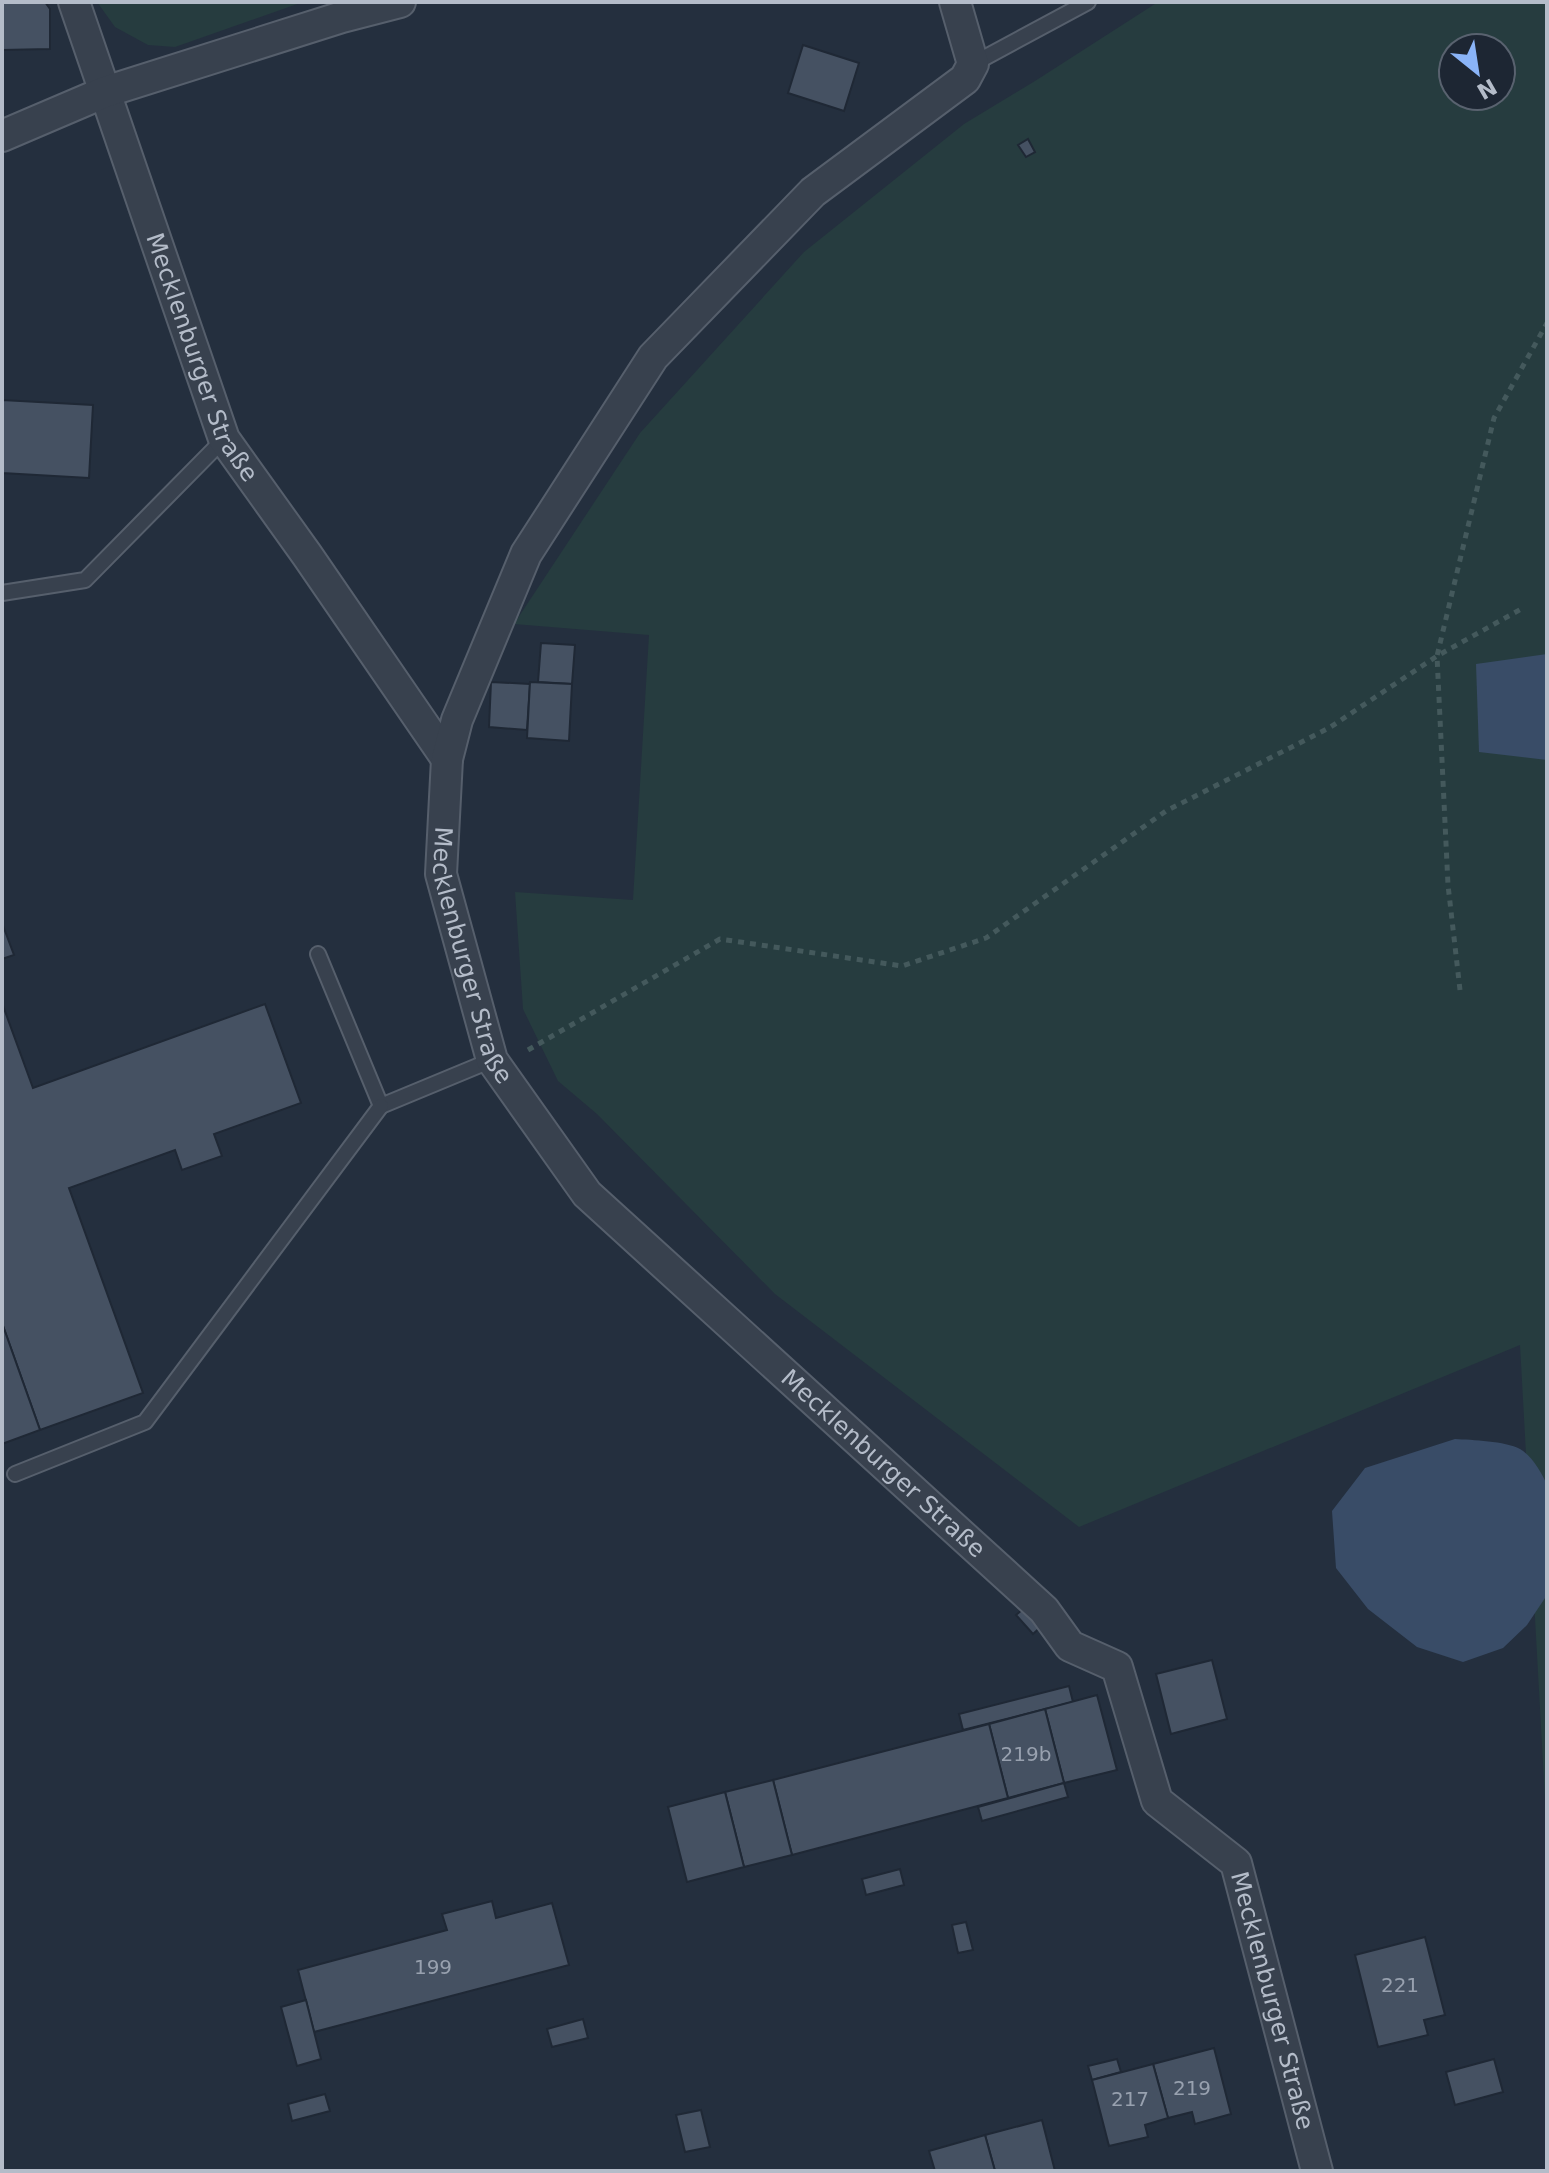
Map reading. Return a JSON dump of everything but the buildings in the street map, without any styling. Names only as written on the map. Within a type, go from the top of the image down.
[{"type":"street","name":"Mecklenburger Straße","points":[[74,2],[224,439],[447,759]]},
{"type":"street","points":[[2,136],[105,92],[342,17],[400,2]]},
{"type":"street","points":[[955,2],[973,64]]},
{"type":"street","name":"Mecklenburger Straße","points":[[973,64],[965,79],[813,192],[653,357],[526,554],[457,720],[447,759],[441,874],[492,1060],[587,1194],[1044,1610],[1070,1646],[1117,1667],[1157,1801],[1236,1863],[1317,2171]]},
{"type":"lane","points":[[973,64],[1088,2]]},
{"type":"lane","points":[[2,593],[85,580],[224,439]]},
{"type":"lane","points":[[318,954],[381,1106]]},
{"type":"lane","points":[[15,1474],[145,1422],[381,1106],[492,1060]]},
{"type":"path","points":[[1460,990],[1448,885],[1437,656],[1494,418],[1547,323]]},
{"type":"path","points":[[492,1060],[527,1050],[720,939],[902,966],[986,938],[1166,811],[1329,728],[1437,656],[1523,608]]},
{"type":"green space","points":[[97,2],[303,2],[175,47],[148,45],[115,27]]},
{"type":"green space","points":[[1158,2],[1547,2],[1547,1836],[1520,1345],[1079,1527],[775,1294],[597,1114],[558,1081],[523,1009],[515,892],[633,900],[649,635],[514,624],[640,433],[804,252],[964,124]]},
{"type":"water","points":[[1547,654],[1547,760],[1479,752],[1476,664]]},
{"type":"water","points":[[1455,1439],[1497,1443],[1520,1449],[1536,1465],[1547,1485],[1547,1595],[1527,1625],[1503,1648],[1463,1662],[1417,1647],[1368,1609],[1336,1568],[1332,1511],[1365,1468]]}]
